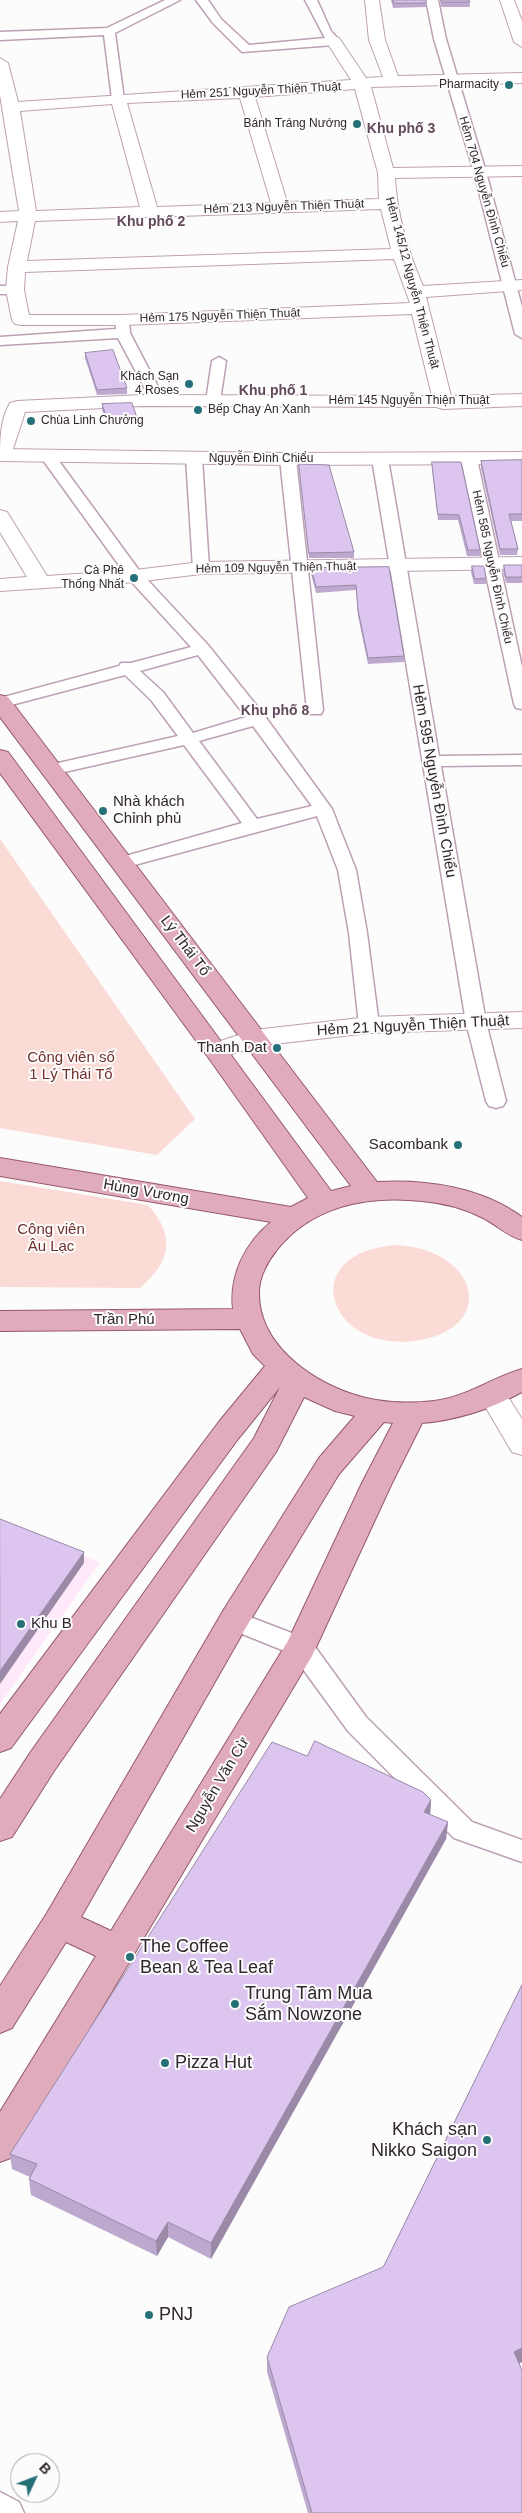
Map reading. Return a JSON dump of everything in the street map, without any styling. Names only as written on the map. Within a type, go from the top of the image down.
[{"type":"main road","name":"Lý Thái Tổ","points":[[0,703],[369,1191]]},
{"type":"main road","points":[[0,757],[217,1050],[325,1202]]},
{"type":"main road","name":"Hùng Vương","points":[[0,1167],[292,1216]]},
{"type":"main road","points":[[522,1231],[491,1211],[463,1200],[432,1192],[369,1191],[325,1202],[292,1216],[269,1238],[256,1257],[248,1277],[245,1298],[249,1320],[266,1353],[289,1374],[341,1402],[377,1411],[413,1413],[468,1405],[493,1396],[522,1379]]},
{"type":"main road","name":"Trần Phú","points":[[0,1321],[249,1320]]},
{"type":"main road","points":[[0,1739],[228,1432],[289,1374]]},
{"type":"main road","points":[[0,1827],[42,1762],[266,1444],[289,1374]]},
{"type":"main road","points":[[0,2018],[59,1923],[234,1620],[329,1466],[377,1411]]},
{"type":"main road","name":"Nguyễn Văn Cừ","points":[[0,2145],[301,1647],[377,1483],[413,1413]]},
{"type":"main road","points":[[59,1923],[118,1950]]},
{"type":"street","points":[[372,0],[377,40],[392,80]]},
{"type":"street","points":[[507,0],[522,42]]},
{"type":"street","points":[[348,40],[377,40]]},
{"type":"street","name":"Hẻm 145/12 Nguyễn Thiện Thuật","points":[[348,40],[386,173],[388,204],[401,254],[417,300],[444,402]]},
{"type":"street","points":[[0,63],[5,107],[28,216],[18,267],[8,290]]},
{"type":"street","name":"Hẻm 251 Nguyễn Thiện Thuật","points":[[5,107],[118,98],[246,93],[362,85],[392,80],[522,78]]},
{"type":"street","points":[[246,93],[280,206]]},
{"type":"street","points":[[118,98],[150,211]]},
{"type":"street","points":[[386,173],[522,171]]},
{"type":"street","name":"Hẻm 213 Nguyễn Thiện Thuật","points":[[0,217],[280,206],[388,204]]},
{"type":"street","points":[[18,267],[401,254]]},
{"type":"street","name":"Hẻm 175 Nguyễn Thiện Thuật","points":[[8,290],[21,320],[122,327],[417,300],[516,286]]},
{"type":"street","name":"Hẻm 145 Nguyễn Thiện Thuật","points":[[1,455],[17,407],[59,403],[522,400]]},
{"type":"street","name":"Nguyễn Đình Chiểu","points":[[1,455],[288,459],[522,458]]},
{"type":"street","points":[[0,516],[41,583]]},
{"type":"street","name":"Hẻm 109 Nguyễn Thiện Thuật","points":[[0,585],[136,576],[201,568],[298,568],[522,563]]},
{"type":"street","name":"Hẻm 21 Nguyễn Thiện Thuật","points":[[217,1050],[254,1038],[369,1025],[522,1020]]},
{"type":"street","points":[[493,1396],[522,1444]]},
{"type":"lane","points":[[0,36],[109,31],[174,0]]},
{"type":"lane","points":[[202,0],[217,21],[246,49],[348,40]]},
{"type":"lane","name":"Hẻm 145/12 Nguyễn Thiện Thuật","points":[[311,0],[326,32],[348,40]]},
{"type":"lane","name":"Hẻm 704 Nguyễn Đình Chiểu","points":[[432,0],[452,80],[516,286],[522,334]]},
{"type":"lane","points":[[109,31],[118,98]]},
{"type":"lane","points":[[0,341],[122,327],[159,402]]},
{"type":"lane","points":[[214,401],[219,361]]},
{"type":"lane","points":[[48,456],[136,576],[202,649],[258,719],[323,809],[346,870],[358,933],[369,1025]]},
{"type":"lane","points":[[194,458],[201,568]]},
{"type":"lane","points":[[288,459],[298,568],[315,710]]},
{"type":"lane","name":"Hẻm 595 Nguyễn Ðình Chiểu","points":[[380,459],[476,1022],[496,1101]]},
{"type":"lane","name":"Hẻm 585 Nguyễn Ðình Chiểu","points":[[469,459],[522,704]]},
{"type":"lane","points":[[0,703],[127,667],[202,649]]},
{"type":"lane","points":[[127,667],[157,696],[252,825]]},
{"type":"lane","points":[[51,770],[189,739],[258,719]]},
{"type":"lane","points":[[431,761],[522,760]]},
{"type":"lane","points":[[121,863],[252,825],[323,809]]},
{"type":"lane","points":[[234,1620],[301,1647],[357,1724],[463,1830],[522,1851]]},
{"type":"lane","points":[[0,2508],[8,2513]]},
{"type":"shaded area","name":"Khu B","points":[[0,1523],[100,1562],[0,1704]]},
{"type":"green space","name":"Công viên số 1 Lý Thái Tổ","points":[[0,839],[195,1119],[157,1155],[0,1128]]},
{"type":"green space","name":"Công viên Âu Lạc","points":[[0,1181],[148,1205],[163,1227],[166,1238],[164,1258],[150,1278],[140,1288],[0,1287]]},
{"type":"green space","points":[[397,1245],[425,1250],[447,1261],[461,1275],[468,1291],[468,1307],[459,1322],[441,1334],[414,1341],[384,1340],[361,1332],[344,1317],[335,1300],[334,1281],[344,1264],[365,1252]]},
{"type":"building","points":[[393,0],[426,0],[426,3],[394,3]]},
{"type":"building","points":[[441,0],[469,0],[470,2],[442,2]]},
{"type":"building","points":[[113,350],[127,388],[97,390],[85,353]]},
{"type":"building","points":[[132,403],[137,418],[107,419],[102,404]]},
{"type":"building","points":[[522,460],[522,514],[509,514],[518,549],[500,549],[481,461]]},
{"type":"building","points":[[432,462],[461,462],[480,550],[468,550],[459,515],[438,514]]},
{"type":"building","points":[[299,464],[329,465],[354,552],[309,553]]},
{"type":"building","points":[[504,565],[522,565],[522,577],[506,577]]},
{"type":"building","points":[[472,566],[484,566],[486,578],[475,579]]},
{"type":"building","points":[[389,567],[404,656],[368,658],[358,610],[356,585],[316,587],[311,568]]},
{"type":"building","name":"Khu B","points":[[0,1519],[84,1552],[0,1671]]},
{"type":"building","name":"Trung Tâm Mua Sắm Nowzone","points":[[315,1741],[423,1792],[431,1800],[424,1812],[448,1822],[211,2243],[168,2222],[156,2241],[29,2179],[37,2164],[10,2154],[272,1742],[307,1756]]},
{"type":"building","name":"Khách sạn Nikko Saigon","points":[[522,1985],[522,2348],[514,2352],[522,2370],[522,2513],[312,2513],[267,2357],[289,2307],[383,2267]]},
{"type":"place","name":"Pharmacity","points":[[509,85]]},
{"type":"place","name":"Bánh Tráng Nướng","points":[[357,124]]},
{"type":"place","name":"Khách Sạn 4 Roses","points":[[189,384]]},
{"type":"place","name":"Bếp Chay An Xanh","points":[[198,410]]},
{"type":"place","name":"Chùa Linh Chưởng","points":[[31,421]]},
{"type":"place","name":"Cà Phê Thống Nhất","points":[[134,578]]},
{"type":"place","name":"Nhà khách Chỉnh phủ","points":[[103,811]]},
{"type":"place","name":"Thanh Dat","points":[[277,1048]]},
{"type":"place","name":"Sacombank","points":[[458,1145]]},
{"type":"place","name":"Khu B","points":[[21,1624]]},
{"type":"place","name":"The Coffee Bean & Tea Leaf","points":[[130,1957]]},
{"type":"place","name":"Trung Tâm Mua Sắm Nowzone","points":[[235,2004]]},
{"type":"place","name":"Pizza Hut","points":[[165,2063]]},
{"type":"place","name":"Khách sạn Nikko Saigon","points":[[487,2140]]},
{"type":"place","name":"PNJ","points":[[149,2315]]},
{"type":"district","name":"Khu phố 3","points":[[401,129]]},
{"type":"district","name":"Khu phố 2","points":[[151,222]]},
{"type":"district","name":"Khu phố 1","points":[[273,391]]},
{"type":"district","name":"Khu phố 8","points":[[275,711]]}]
